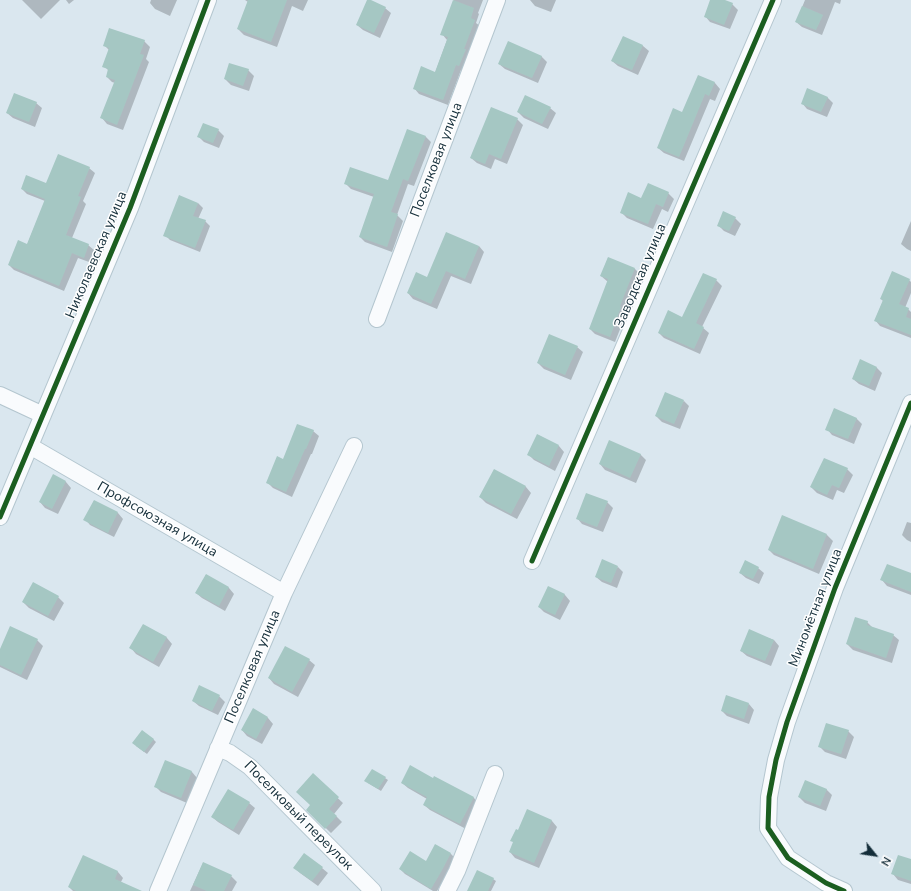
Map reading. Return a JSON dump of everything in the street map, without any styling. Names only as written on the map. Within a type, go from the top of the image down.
[{"type":"street","name":"Николаевская улица","points":[[0,517],[130,208],[208,0]]},
{"type":"street","name":"Поселковая улица","points":[[376,320],[497,0]]},
{"type":"street","name":"Заводская улица","points":[[532,561],[773,0]]},
{"type":"street","points":[[0,395],[43,415]]},
{"type":"street","name":"Миномётная улица","points":[[844,891],[826,883],[788,858],[768,828],[769,797],[776,760],[787,722],[835,588],[911,403]]},
{"type":"street","name":"Профсоюзная улица","points":[[30,446],[284,594]]},
{"type":"street","name":"Поселковая улица","points":[[158,891],[284,594],[354,446]]},
{"type":"street","name":"Поселковый переулок","points":[[218,748],[230,753],[250,767],[373,891]]},
{"type":"street","points":[[447,891],[457,871],[495,774]]},
{"type":"building","points":[[248,0],[287,0],[271,42],[237,29]]},
{"type":"building","points":[[367,0],[371,0],[386,7],[374,33],[356,25]]},
{"type":"building","points":[[453,0],[474,8],[471,18],[475,20],[464,49],[466,49],[459,66],[456,65],[443,100],[413,89],[421,66],[435,72],[448,37],[440,35]]},
{"type":"building","points":[[710,0],[725,0],[733,3],[724,25],[704,17]]},
{"type":"building","points":[[802,6],[823,15],[816,30],[795,22]]},
{"type":"building","points":[[109,28],[145,40],[140,54],[144,55],[117,125],[100,118],[115,80],[106,77],[108,69],[102,67],[109,48],[103,46]]},
{"type":"building","points":[[623,36],[643,45],[632,70],[611,61]]},
{"type":"building","points":[[508,41],[542,56],[532,78],[498,64]]},
{"type":"building","points":[[229,63],[249,69],[243,86],[224,79]]},
{"type":"building","points":[[698,75],[715,82],[709,96],[705,94],[679,157],[657,148],[673,108],[682,112]]},
{"type":"building","points":[[807,88],[828,97],[821,112],[801,104]]},
{"type":"building","points":[[14,93],[37,102],[29,122],[6,113]]},
{"type":"building","points":[[525,95],[551,107],[542,124],[517,112]]},
{"type":"building","points":[[491,107],[518,118],[501,159],[489,154],[485,164],[470,158]]},
{"type":"building","points":[[203,123],[219,129],[213,143],[197,137]]},
{"type":"building","points":[[407,129],[426,136],[408,181],[403,179],[391,212],[398,214],[387,247],[359,237],[374,194],[344,184],[350,167],[388,180]]},
{"type":"building","points":[[58,154],[90,167],[78,196],[81,197],[66,235],[89,244],[84,258],[72,253],[59,286],[8,265],[18,240],[27,244],[45,199],[21,189],[26,175],[46,183]]},
{"type":"building","points":[[648,183],[669,192],[663,207],[656,204],[648,224],[620,213],[628,192],[641,198]]},
{"type":"building","points":[[179,195],[198,203],[193,216],[206,220],[195,248],[163,236]]},
{"type":"building","points":[[723,211],[736,217],[729,231],[717,226]]},
{"type":"building","points":[[446,232],[479,246],[465,279],[446,271],[431,304],[407,293],[416,272],[427,277]]},
{"type":"building","points":[[608,257],[635,268],[610,337],[589,329],[608,279],[600,276]]},
{"type":"building","points":[[892,271],[910,279],[899,304],[909,308],[906,317],[911,319],[911,335],[874,321],[883,300],[880,299]]},
{"type":"building","points":[[703,273],[717,279],[696,323],[704,327],[694,349],[658,333],[668,310],[682,317]]},
{"type":"building","points":[[549,334],[578,346],[565,375],[537,363]]},
{"type":"building","points":[[860,359],[877,367],[869,386],[852,379]]},
{"type":"building","points":[[665,392],[684,400],[674,424],[655,416]]},
{"type":"building","points":[[834,408],[857,418],[848,439],[825,430]]},
{"type":"building","points":[[297,424],[314,430],[286,492],[266,483],[277,456],[283,459]]},
{"type":"building","points":[[537,434],[559,445],[549,466],[527,455]]},
{"type":"building","points":[[609,440],[641,454],[630,478],[599,464]]},
{"type":"building","points":[[824,458],[848,468],[839,488],[832,485],[827,495],[810,487]]},
{"type":"building","points":[[494,469],[526,486],[511,514],[479,497]]},
{"type":"building","points":[[53,474],[66,481],[52,509],[39,502]]},
{"type":"building","points":[[586,493],[608,501],[597,527],[576,519]]},
{"type":"building","points":[[94,500],[118,512],[108,533],[83,520]]},
{"type":"building","points":[[782,515],[827,534],[813,569],[768,550]]},
{"type":"building","points":[[602,559],[618,566],[611,583],[595,577]]},
{"type":"building","points":[[745,560],[759,567],[753,579],[739,573]]},
{"type":"building","points":[[887,564],[911,573],[911,592],[880,580]]},
{"type":"building","points":[[206,574],[229,587],[219,606],[195,593]]},
{"type":"building","points":[[33,582],[59,596],[48,616],[22,602]]},
{"type":"building","points":[[548,586],[565,594],[555,615],[538,607]]},
{"type":"building","points":[[855,617],[868,621],[867,625],[894,634],[886,658],[846,644]]},
{"type":"building","points":[[143,624],[167,637],[153,662],[129,648]]},
{"type":"building","points":[[10,626],[38,639],[21,675],[0,665],[0,649]]},
{"type":"building","points":[[749,629],[774,640],[765,661],[740,651]]},
{"type":"building","points":[[285,646],[310,659],[292,692],[268,678]]},
{"type":"building","points":[[199,685],[220,695],[212,711],[192,701]]},
{"type":"building","points":[[726,695],[749,703],[744,719],[721,711]]},
{"type":"building","points":[[253,708],[268,717],[256,739],[241,730]]},
{"type":"building","points":[[826,723],[849,730],[841,754],[818,747]]},
{"type":"building","points":[[142,730],[154,739],[144,752],[132,743]]},
{"type":"building","points":[[165,760],[192,771],[181,798],[154,787]]},
{"type":"building","points":[[410,765],[433,778],[434,776],[474,797],[460,824],[423,805],[427,797],[401,783]]},
{"type":"building","points":[[372,769],[386,777],[378,789],[364,781]]},
{"type":"building","points":[[313,773],[339,797],[329,809],[337,816],[325,829],[306,810],[310,805],[296,792]]},
{"type":"building","points":[[805,780],[827,789],[820,806],[798,797]]},
{"type":"building","points":[[228,789],[250,802],[233,830],[211,817]]},
{"type":"building","points":[[527,809],[552,820],[534,863],[509,852],[513,842],[510,841],[516,829],[518,830]]},
{"type":"building","points":[[435,844],[451,853],[431,889],[399,869],[410,851],[426,861]]},
{"type":"building","points":[[304,853],[323,867],[312,881],[293,868]]},
{"type":"building","points":[[83,855],[118,871],[115,879],[142,891],[76,891],[68,887]]},
{"type":"building","points":[[898,855],[911,859],[911,881],[891,874]]},
{"type":"building","points":[[203,862],[232,875],[224,891],[207,891],[193,885]]},
{"type":"building","points":[[477,870],[494,878],[488,891],[467,891]]},
{"type":"cycle path","points":[[0,517],[130,208],[208,0]]},
{"type":"cycle path","points":[[532,561],[773,0]]},
{"type":"cycle path","points":[[844,891],[826,883],[788,858],[768,828],[769,797],[776,760],[787,722],[835,588],[911,403]]}]
